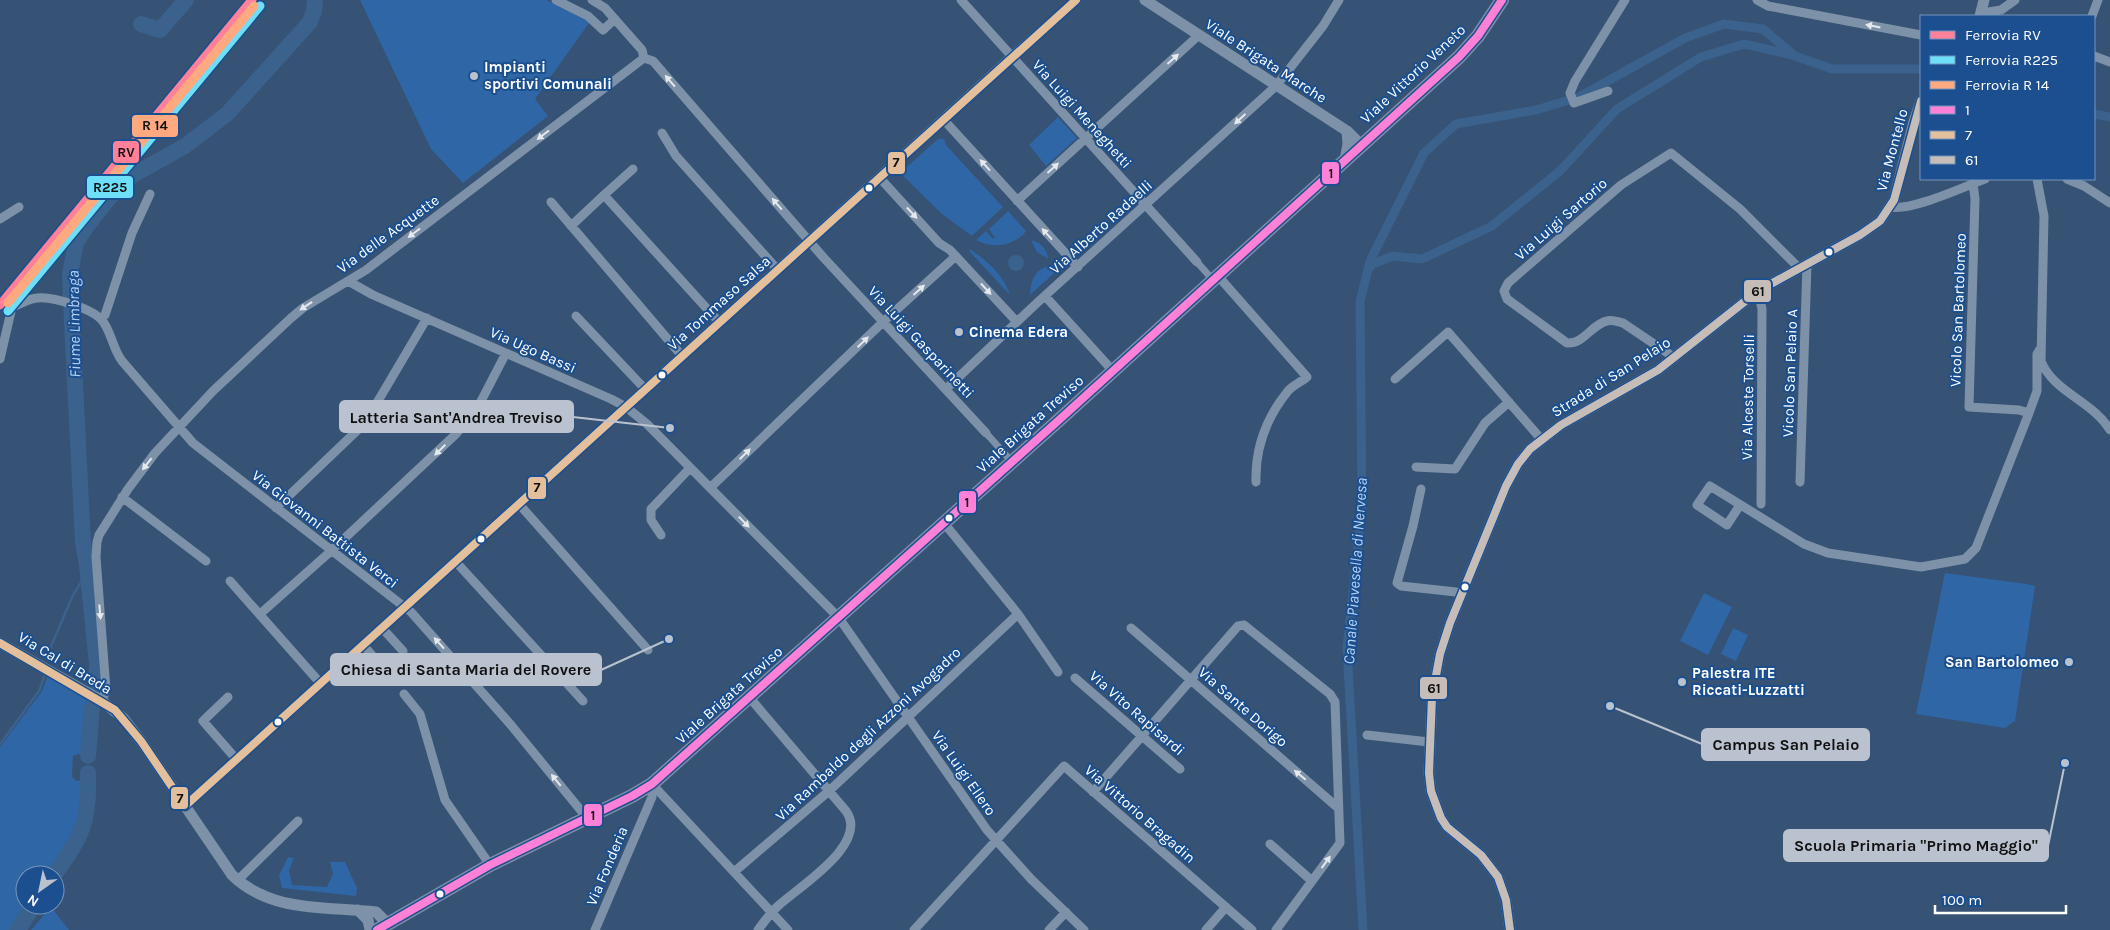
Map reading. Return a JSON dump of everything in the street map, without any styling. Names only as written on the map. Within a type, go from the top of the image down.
[{"type":"main road","name":"Viale Vittorio Veneto","points":[[1361,145],[1470,47],[1502,0]]},
{"type":"main road","name":"Viale Brigata Treviso","points":[[386,928],[490,865],[652,784],[839,618],[1361,145]]},
{"type":"street","points":[[556,0],[578,9],[603,30],[615,19]]},
{"type":"street","points":[[592,0],[605,8],[615,19],[642,50],[644,58],[653,61],[809,241]]},
{"type":"street","name":"Via Luigi Meneghetti","points":[[962,0],[1146,206],[1198,262],[1216,278]]},
{"type":"street","name":"Via Tommaso Salsa","points":[[184,806],[1076,0]]},
{"type":"street","name":"Viale Brigata Marche","points":[[1145,0],[1346,131],[1361,145]]},
{"type":"street","name":"Via Alberto Radaelli","points":[[946,390],[1045,296],[1276,86],[1323,26],[1339,0]]},
{"type":"street","points":[[1608,91],[1574,103],[1572,97],[1575,81],[1625,0]]},
{"type":"street","points":[[1757,0],[1768,6],[1920,35]]},
{"type":"street","points":[[1984,0],[1981,14],[2001,10],[2015,0]]},
{"type":"street","points":[[2092,15],[2098,0]]},
{"type":"street","points":[[1017,201],[1199,35]]},
{"type":"street","points":[[2095,56],[2110,62]]},
{"type":"street","name":"Via delle Acquette","points":[[102,701],[106,690],[96,548],[99,535],[122,497],[155,453],[226,378],[297,313],[373,264],[644,58]]},
{"type":"street","name":"Via Montello","points":[[1891,207],[1897,193],[1920,105]]},
{"type":"street","points":[[943,119],[1078,267]]},
{"type":"street","points":[[1345,160],[1348,144],[1346,131]]},
{"type":"street","points":[[662,133],[676,156],[777,269]]},
{"type":"street","name":"Via Luigi Sartorio","points":[[1675,358],[1623,323],[1615,321],[1607,320],[1574,344],[1567,343],[1507,298],[1504,291],[1508,283],[1621,185],[1671,153],[1740,209],[1803,266]]},
{"type":"street","points":[[571,226],[633,168]]},
{"type":"street","points":[[879,177],[1017,322]]},
{"type":"street","points":[[1891,207],[1898,208],[1912,205],[1982,180]]},
{"type":"street","points":[[2037,180],[2044,216],[2041,361],[2049,375],[2092,408],[2109,427]]},
{"type":"street","points":[[2069,180],[2084,186],[2110,203]]},
{"type":"street","name":"Vicolo San Bartolomeo","points":[[1973,183],[1975,199],[1969,407],[2030,412]]},
{"type":"street","points":[[0,359],[8,307],[37,298],[71,304],[89,310],[101,318],[105,314],[132,233],[150,194]]},
{"type":"street","points":[[604,195],[719,322]]},
{"type":"street","points":[[551,202],[682,356]]},
{"type":"street","points":[[0,219],[19,207]]},
{"type":"street","name":"Strada di San Pelaio","points":[[1510,930],[1506,900],[1498,877],[1481,855],[1447,827],[1435,807],[1430,782],[1429,742],[1432,697],[1444,639],[1511,475],[1524,456],[1541,439],[1572,417],[1658,370],[1758,291],[1870,229],[1880,221],[1891,207]]},
{"type":"street","name":"Via Luigi Gasparinetti","points":[[809,241],[1012,462]]},
{"type":"street","points":[[710,488],[883,322],[956,256]]},
{"type":"street","name":"Vicolo San Pelaio A","points":[[1800,482],[1803,266]]},
{"type":"street","points":[[1216,278],[1307,377],[1289,390],[1261,434],[1255,464],[1256,482]]},
{"type":"street","name":"Via Ugo Bassi","points":[[348,281],[373,295],[626,407],[647,424],[839,618]]},
{"type":"street","name":"Via Alceste Torselli","points":[[1758,291],[1762,309],[1760,504]]},
{"type":"street","points":[[1045,296],[1113,371]]},
{"type":"street","points":[[576,316],[645,389]]},
{"type":"street","name":"Via Giovanni Battista Verci","points":[[101,318],[116,354],[178,427],[199,448],[405,607],[479,688],[586,818]]},
{"type":"street","points":[[276,508],[365,423],[427,318]]},
{"type":"street","points":[[1395,379],[1448,332],[1541,439]]},
{"type":"street","points":[[1740,505],[1727,524],[1697,505],[1710,486],[1804,544],[1828,553],[1921,568],[1965,559],[1976,548],[2030,412],[2037,391],[2037,354],[2040,348]]},
{"type":"street","points":[[260,614],[331,551],[468,422],[486,394],[506,353]]},
{"type":"street","points":[[1416,467],[1455,469],[1485,423],[1509,402]]},
{"type":"street","points":[[661,535],[651,520],[651,509],[690,468]]},
{"type":"street","points":[[1421,489],[1397,583],[1401,586],[1456,592],[1461,595]]},
{"type":"street","points":[[122,497],[206,561]]},
{"type":"street","points":[[519,504],[648,650]]},
{"type":"street","points":[[944,523],[1018,614],[1058,672]]},
{"type":"street","points":[[456,562],[583,701]]},
{"type":"street","points":[[230,581],[321,684]]},
{"type":"street","name":"Via Rambaldo degli Azzoni Avogadro","points":[[734,872],[829,791],[1018,614]]},
{"type":"street","name":"Via Luigi Ellero","points":[[839,618],[960,793],[995,840],[1084,930]]},
{"type":"street","points":[[1092,792],[1238,626],[1244,625],[1330,694],[1335,702],[1337,807],[1340,843],[1276,930]]},
{"type":"street","points":[[382,628],[403,651]]},
{"type":"street","name":"Via Sante Dorigo","points":[[1130,628],[1337,807]]},
{"type":"street","name":"Via Cal di Breda","points":[[1,644],[115,710],[132,729],[184,806],[238,880],[248,888],[270,900],[302,906],[376,912],[386,928]]},
{"type":"street","points":[[364,645],[392,678]]},
{"type":"street","name":"Via Vito Rapisardi","points":[[1075,678],[1180,769]]},
{"type":"street","points":[[404,694],[420,714],[445,800],[490,865]]},
{"type":"street","points":[[228,698],[203,721],[237,760]]},
{"type":"street","points":[[750,698],[850,816],[850,827],[846,842],[829,864],[772,912],[758,930]]},
{"type":"street","points":[[1367,735],[1429,742]]},
{"type":"street","name":"Via Vittorio Bragadin","points":[[995,840],[1064,766],[1252,930]]},
{"type":"street","points":[[652,784],[788,930]]},
{"type":"street","name":"Via Fonderia","points":[[596,930],[652,797],[652,784]]},
{"type":"street","points":[[238,880],[298,821]]},
{"type":"street","points":[[914,930],[995,840]]},
{"type":"street","points":[[1270,844],[1312,881]]},
{"type":"street","points":[[1206,930],[1226,907]]},
{"type":"street","points":[[358,910],[368,920],[370,930]]},
{"type":"street","points":[[1050,930],[1066,912]]},
{"type":"shaded area","name":"Impianti sportivi Comunali","points":[[360,0],[546,0],[588,18],[589,23],[535,99],[548,116],[463,183],[431,149]]},
{"type":"shaded area","points":[[1058,117],[1077,138],[1046,166],[1029,145]]},
{"type":"shaded area","points":[[938,139],[944,139],[946,145],[1003,207],[972,236],[942,214],[900,173]]},
{"type":"shaded area","points":[[1008,211],[1026,231],[1024,234],[1008,244],[1001,245],[989,245],[976,240],[986,231],[992,238],[995,238],[989,229]]},
{"type":"shaded area","points":[[1031,240],[1043,247],[1048,259],[1037,252]]},
{"type":"shaded area","points":[[970,249],[988,263],[999,275],[1010,295],[969,251]]},
{"type":"shaded area","points":[[1016,255],[1022,257],[1024,263],[1022,269],[1016,271],[1010,269],[1008,263],[1010,257]]},
{"type":"shaded area","points":[[1058,264],[1061,267],[1030,295],[1032,282],[1037,273],[1045,267]]},
{"type":"shaded area","points":[[1945,573],[2035,586],[2015,721],[2005,728],[1916,714]]},
{"type":"shaded area","points":[[1704,593],[1732,607],[1708,655],[1680,641]]},
{"type":"shaded area","points":[[1733,628],[1748,635],[1736,661],[1721,654]]},
{"type":"shaded area","points":[[48,675],[88,697],[86,702],[90,704],[83,753],[73,756],[72,777],[76,781],[84,780],[79,826],[54,865],[15,865],[15,915],[23,915],[14,930],[0,930],[0,747],[42,691]]},
{"type":"shaded area","points":[[288,857],[294,858],[289,870],[292,885],[327,887],[333,874],[330,862],[345,862],[357,888],[356,896],[282,888],[279,876]]},
{"type":"shaded area","points":[[44,915],[57,915],[69,930],[31,930]]},
{"type":"waterway","name":"Fiume Limbraga","points":[[141,24],[160,30],[186,0]]},
{"type":"waterway","name":"Fiume Limbraga","points":[[95,692],[97,665],[83,543],[71,302],[70,274],[76,243],[110,197],[133,175],[185,146],[227,114],[310,22],[315,0]]},
{"type":"waterway","name":"Canale Piavesella di Nervesa","points":[[1363,930],[1347,648],[1362,508],[1360,302],[1370,261],[1424,153],[1456,124],[1536,110],[1579,97],[1685,38],[1724,24],[1763,29],[1795,56],[1832,69],[1920,69]]},
{"type":"waterway","name":"Canale Piavesella di Nervesa","points":[[1368,270],[1372,264],[1393,256],[1422,259],[1492,226],[1561,170],[1617,109],[1701,57],[1744,44],[1793,55]]},
{"type":"waterway","name":"Canale Piavesella di Nervesa","points":[[2095,114],[2110,117]]},
{"type":"waterway","points":[[46,658],[73,595],[88,571]]},
{"type":"waterway","points":[[0,744],[39,691],[45,674]]},
{"type":"waterway","name":"Fiume Limbraga","points":[[88,756],[92,706]]},
{"type":"waterway","name":"Fiume Limbraga","points":[[61,865],[78,839],[86,817],[88,773]]},
{"type":"waterway","name":"Fiume Limbraga","points":[[18,930],[28,915]]},
{"type":"rail line","name":"RV","points":[[0,305],[252,0]]},
{"type":"rail line","name":"R225","points":[[8,311],[260,6]]},
{"type":"transit line","name":"7","points":[[0,643],[115,710],[141,741],[185,806],[1076,0]]},
{"type":"transit line","name":"1","points":[[377,930],[490,865],[632,796],[652,784],[1059,420],[1459,57],[1478,36],[1502,0]]},
{"type":"transit line","points":[[8,303],[254,6]]},
{"type":"transit line","name":"61","points":[[1510,930],[1506,900],[1498,877],[1481,855],[1447,827],[1441,818],[1431,791],[1429,773],[1432,697],[1440,654],[1450,623],[1506,486],[1518,464],[1530,449],[1561,425],[1658,370],[1758,291],[1860,235],[1880,221],[1894,200],[1920,105]]},
{"type":"place","name":"Impianti sportivi Comunali","points":[[474,76]]},
{"type":"place","name":"Cinema Edera","points":[[959,332]]},
{"type":"place","name":"Latteria Sant'Andrea Treviso","points":[[670,428]]},
{"type":"place","name":"Chiesa di Santa Maria del Rovere","points":[[669,639]]},
{"type":"place","name":"San Bartolomeo","points":[[2069,662]]},
{"type":"place","name":"Palestra ITE Riccati-Luzzatti","points":[[1682,682]]},
{"type":"place","name":"Campus San Pelaio","points":[[1610,706]]},
{"type":"place","name":"Scuola Primaria \"Primo Maggio\"","points":[[2065,763]]}]
